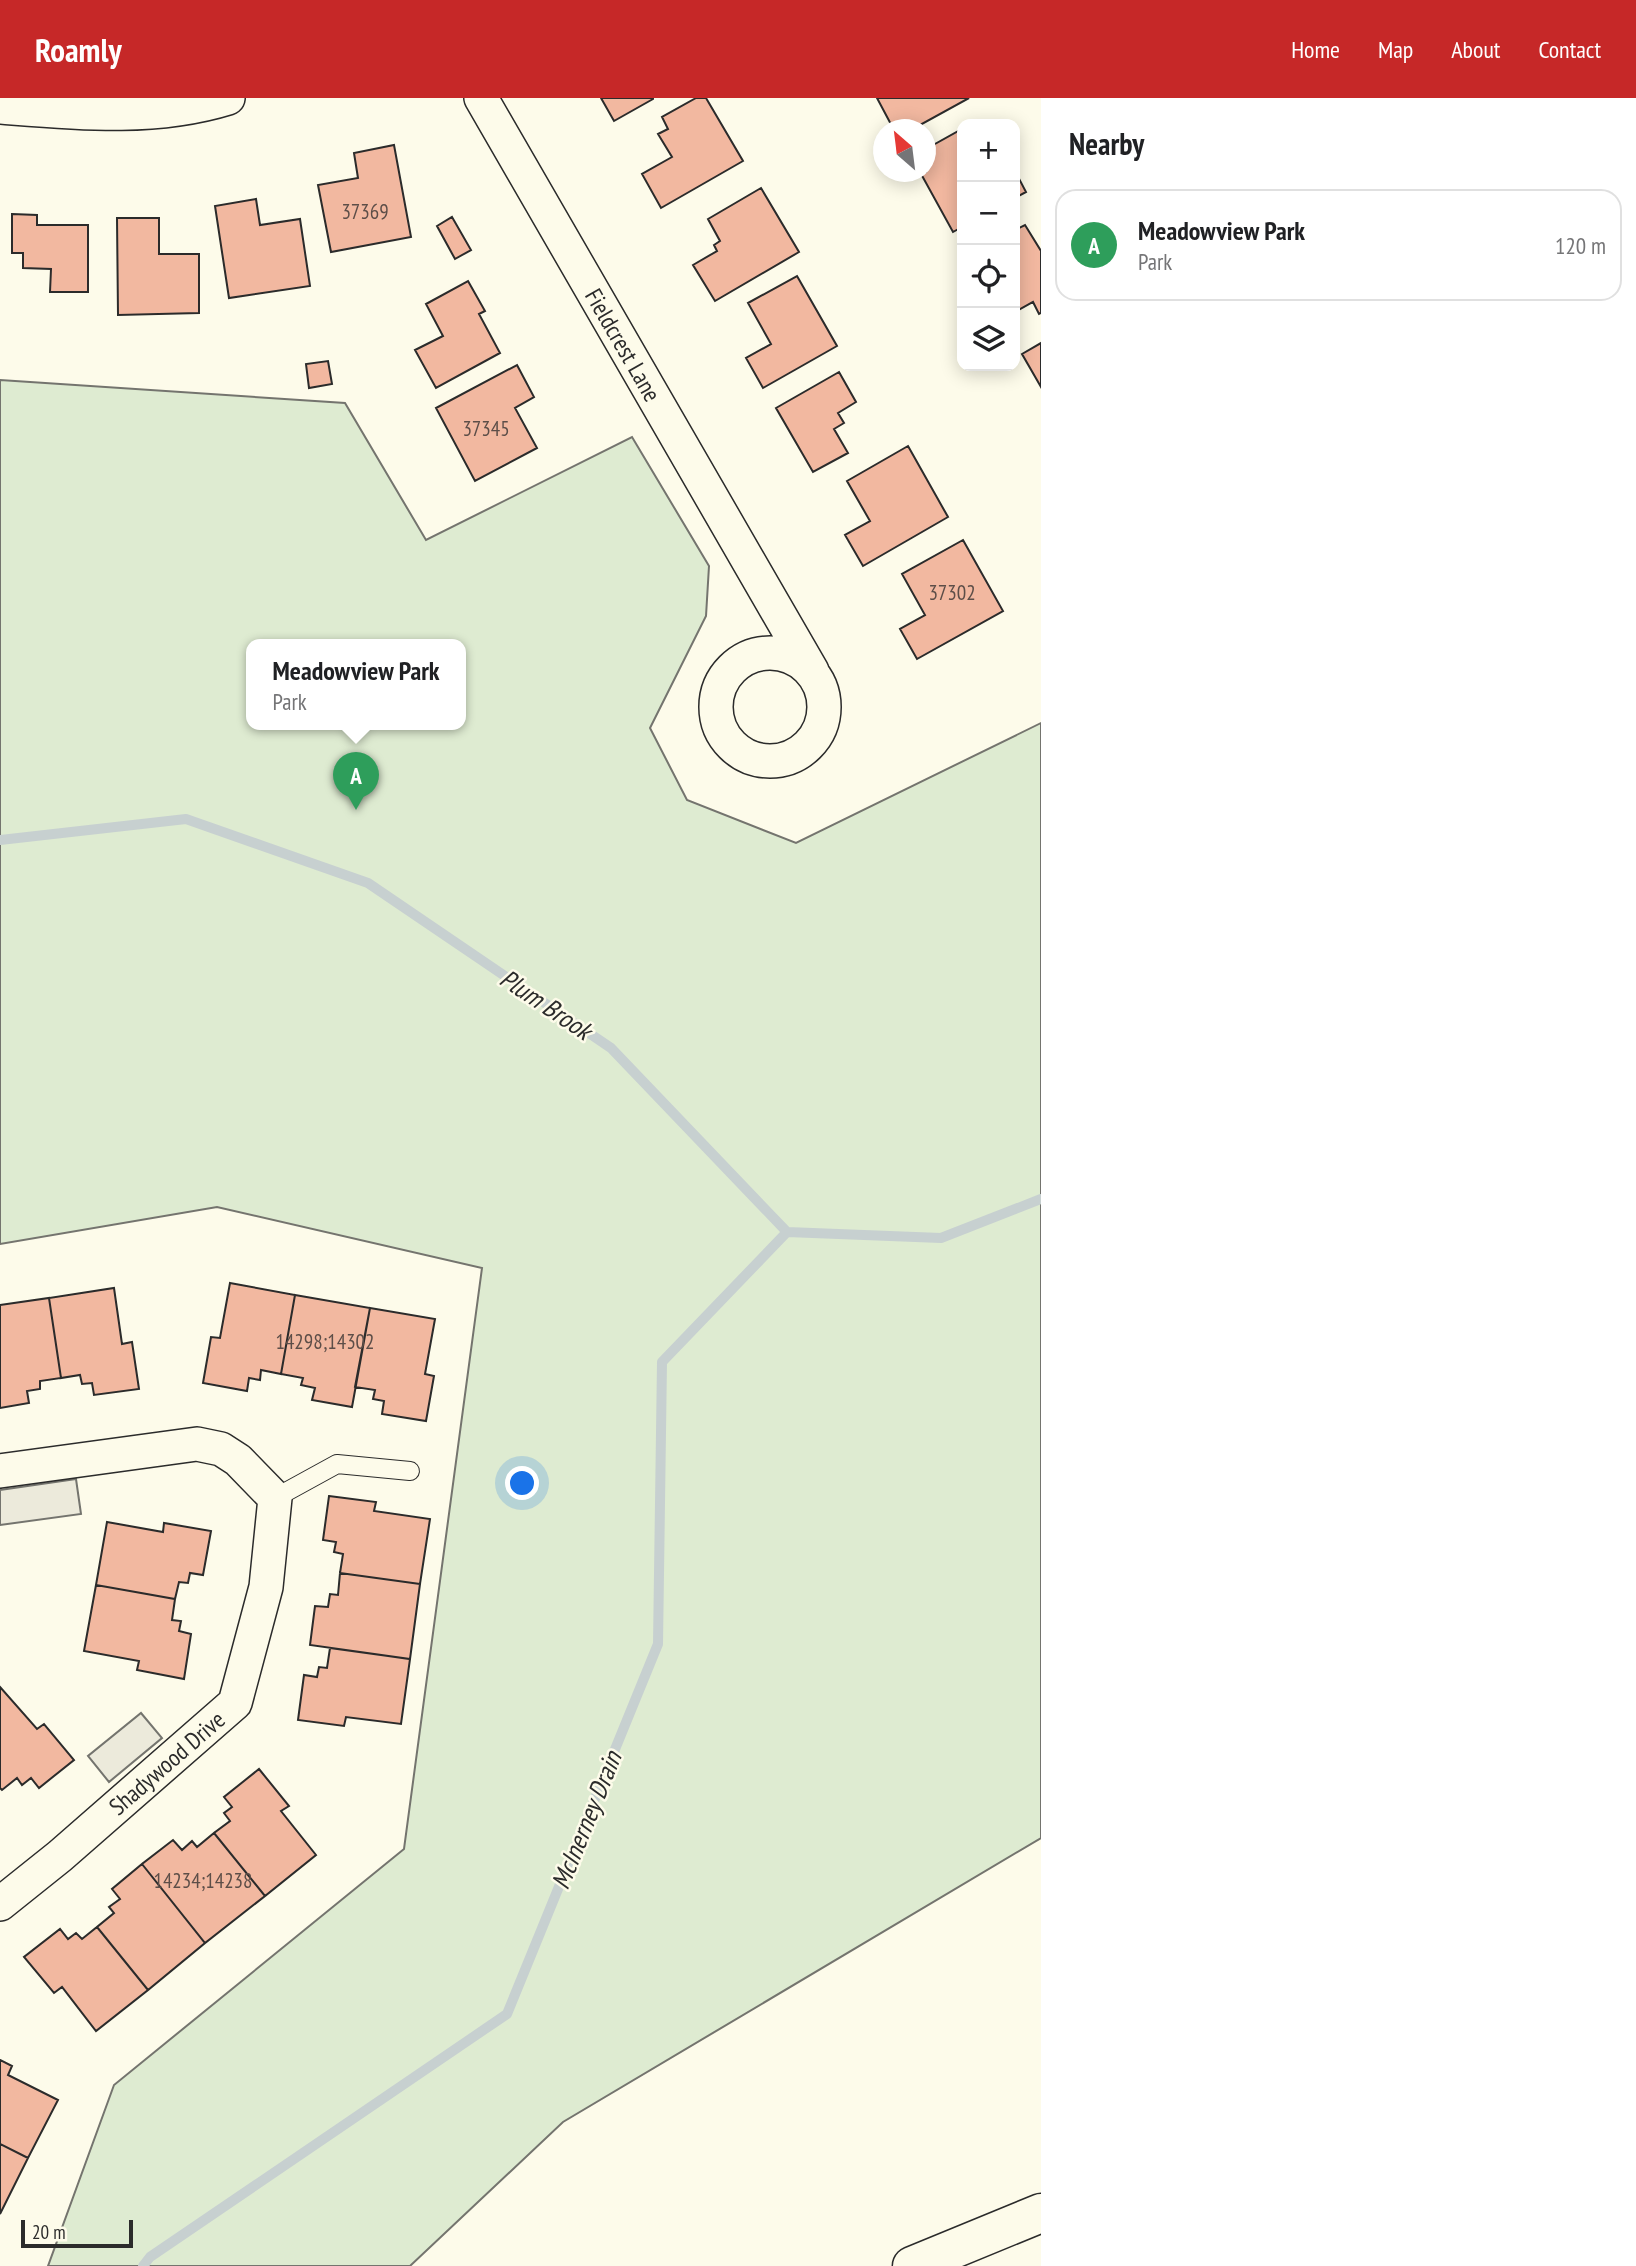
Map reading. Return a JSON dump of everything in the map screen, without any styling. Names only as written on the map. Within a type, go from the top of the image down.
[{"type":"main road","points":[[912,2266],[1041,2213]]},
{"type":"street","points":[[0,107],[90,114],[139,113],[205,105],[228,98]]},
{"type":"street","name":"Fieldcrest Lane","points":[[481,98],[822,687],[825,704],[823,723],[815,739],[802,752],[786,760],[768,762],[750,758],[735,749],[723,735],[716,718],[716,700],[721,682],[732,668],[745,659],[760,627],[766,592]]},
{"type":"street","points":[[745,659],[764,653],[782,654],[799,660],[812,671]]},
{"type":"street","points":[[0,1471],[197,1444],[221,1449],[238,1460],[275,1498]]},
{"type":"street","name":"Shadywood Drive","points":[[0,1905],[235,1703],[266,1587],[275,1498]]},
{"type":"lane","points":[[275,1498],[337,1464],[410,1471]]},
{"type":"green space","points":[[0,380],[345,403],[426,540],[632,437],[709,566],[706,616],[650,728],[687,800],[796,843],[1041,723],[1041,1838],[563,2122],[410,2266],[48,2266],[114,2085],[404,1849],[482,1268],[217,1207],[0,1244]]},
{"type":"shaded area","points":[[76,1479],[81,1514],[0,1525],[0,1490]]},
{"type":"shaded area","points":[[141,1713],[162,1738],[109,1782],[88,1756]]},
{"type":"building","points":[[601,98],[653,98],[653,99],[614,121]]},
{"type":"building","points":[[696,98],[706,98],[743,161],[661,208],[642,174],[672,157],[658,134],[668,129],[662,117]]},
{"type":"building","points":[[877,98],[969,98],[931,119],[888,119]]},
{"type":"building","points":[[957,132],[957,230],[953,232],[926,182],[936,182],[936,143]]},
{"type":"building","points":[[394,145],[411,237],[331,252],[318,185],[358,178],[354,153]]},
{"type":"building","points":[[1020,181],[1026,192],[1020,195]]},
{"type":"building","points":[[761,188],[799,252],[715,301],[693,265],[717,251],[714,245],[720,241],[708,219]]},
{"type":"building","points":[[256,199],[260,225],[300,219],[310,286],[229,298],[215,206]]},
{"type":"building","points":[[12,214],[37,215],[37,225],[88,225],[88,292],[50,292],[51,269],[23,268],[23,253],[12,253]]},
{"type":"building","points":[[452,217],[471,250],[455,259],[437,226]]},
{"type":"building","points":[[117,218],[159,218],[159,254],[199,254],[199,313],[118,315]]},
{"type":"building","points":[[1025,225],[1041,251],[1039,314],[1033,302],[1020,309],[1020,228]]},
{"type":"building","points":[[797,276],[837,346],[763,388],[746,358],[771,344],[748,303]]},
{"type":"building","points":[[468,281],[485,311],[479,314],[500,353],[436,388],[415,350],[443,336],[426,304]]},
{"type":"building","points":[[1041,343],[1041,387],[1022,354]]},
{"type":"building","points":[[328,361],[332,384],[309,388],[306,364]]},
{"type":"building","points":[[517,365],[534,397],[515,408],[537,448],[475,481],[436,408]]},
{"type":"building","points":[[839,372],[856,402],[838,413],[844,423],[834,429],[848,453],[813,472],[776,408]]},
{"type":"building","points":[[908,446],[948,517],[863,566],[845,535],[870,521],[847,481]]},
{"type":"building","points":[[963,540],[1003,611],[917,659],[900,629],[925,615],[902,574]]},
{"type":"building","points":[[230,1283],[295,1295],[281,1374],[261,1370],[260,1380],[249,1378],[247,1391],[203,1383],[211,1337],[220,1338]]},
{"type":"building","points":[[114,1288],[122,1344],[132,1342],[139,1389],[94,1395],[92,1383],[82,1384],[80,1375],[61,1378],[49,1298]]},
{"type":"building","points":[[295,1295],[370,1308],[352,1407],[312,1400],[315,1388],[301,1385],[303,1378],[281,1374]]},
{"type":"building","points":[[49,1298],[61,1378],[40,1381],[40,1389],[27,1391],[29,1403],[0,1408],[0,1305]]},
{"type":"building","points":[[370,1308],[435,1319],[425,1374],[434,1376],[426,1421],[382,1414],[384,1401],[373,1399],[375,1390],[355,1387]]},
{"type":"building","points":[[329,1496],[376,1502],[374,1511],[430,1519],[420,1584],[340,1573],[343,1554],[334,1552],[336,1542],[323,1540]]},
{"type":"building","points":[[107,1522],[163,1532],[164,1523],[211,1531],[203,1575],[190,1573],[188,1583],[179,1582],[175,1599],[96,1585]]},
{"type":"building","points":[[340,1573],[420,1584],[410,1659],[310,1645],[315,1606],[328,1607],[330,1594],[338,1595]]},
{"type":"building","points":[[96,1585],[175,1599],[172,1620],[181,1621],[179,1631],[191,1634],[184,1679],[137,1670],[139,1661],[84,1651]]},
{"type":"building","points":[[330,1648],[410,1659],[401,1724],[346,1717],[344,1726],[298,1720],[304,1675],[317,1677],[319,1667],[327,1668]]},
{"type":"building","points":[[0,1687],[37,1729],[44,1724],[74,1760],[39,1788],[31,1778],[22,1785],[17,1778],[2,1790],[0,1788]]},
{"type":"building","points":[[259,1769],[289,1806],[281,1811],[316,1855],[265,1896],[214,1833],[230,1821],[224,1813],[232,1807],[224,1797]]},
{"type":"building","points":[[214,1833],[265,1896],[205,1943],[142,1864],[173,1840],[182,1850],[192,1841],[197,1847]]},
{"type":"building","points":[[142,1864],[205,1943],[148,1990],[97,1927],[114,1913],[109,1907],[120,1899],[112,1889]]},
{"type":"building","points":[[97,1927],[148,1990],[96,2031],[62,1987],[54,1993],[24,1957],[60,1929],[68,1939],[76,1933],[82,1939]]},
{"type":"building","points":[[0,2060],[12,2066],[8,2075],[58,2100],[28,2158],[0,2144]]},
{"type":"building","points":[[0,2144],[28,2158],[0,2214]]},
{"type":"waterway","name":"Plum Brook","points":[[0,840],[186,819],[368,883],[611,1048],[787,1232],[941,1238],[1041,1199]]},
{"type":"waterway","name":"McInerney Drain","points":[[143,2266],[150,2257],[507,2014],[658,1644],[662,1362],[787,1232]]},
{"type":"place","name":"Meadowview Park","points":[[356,810]]}]
